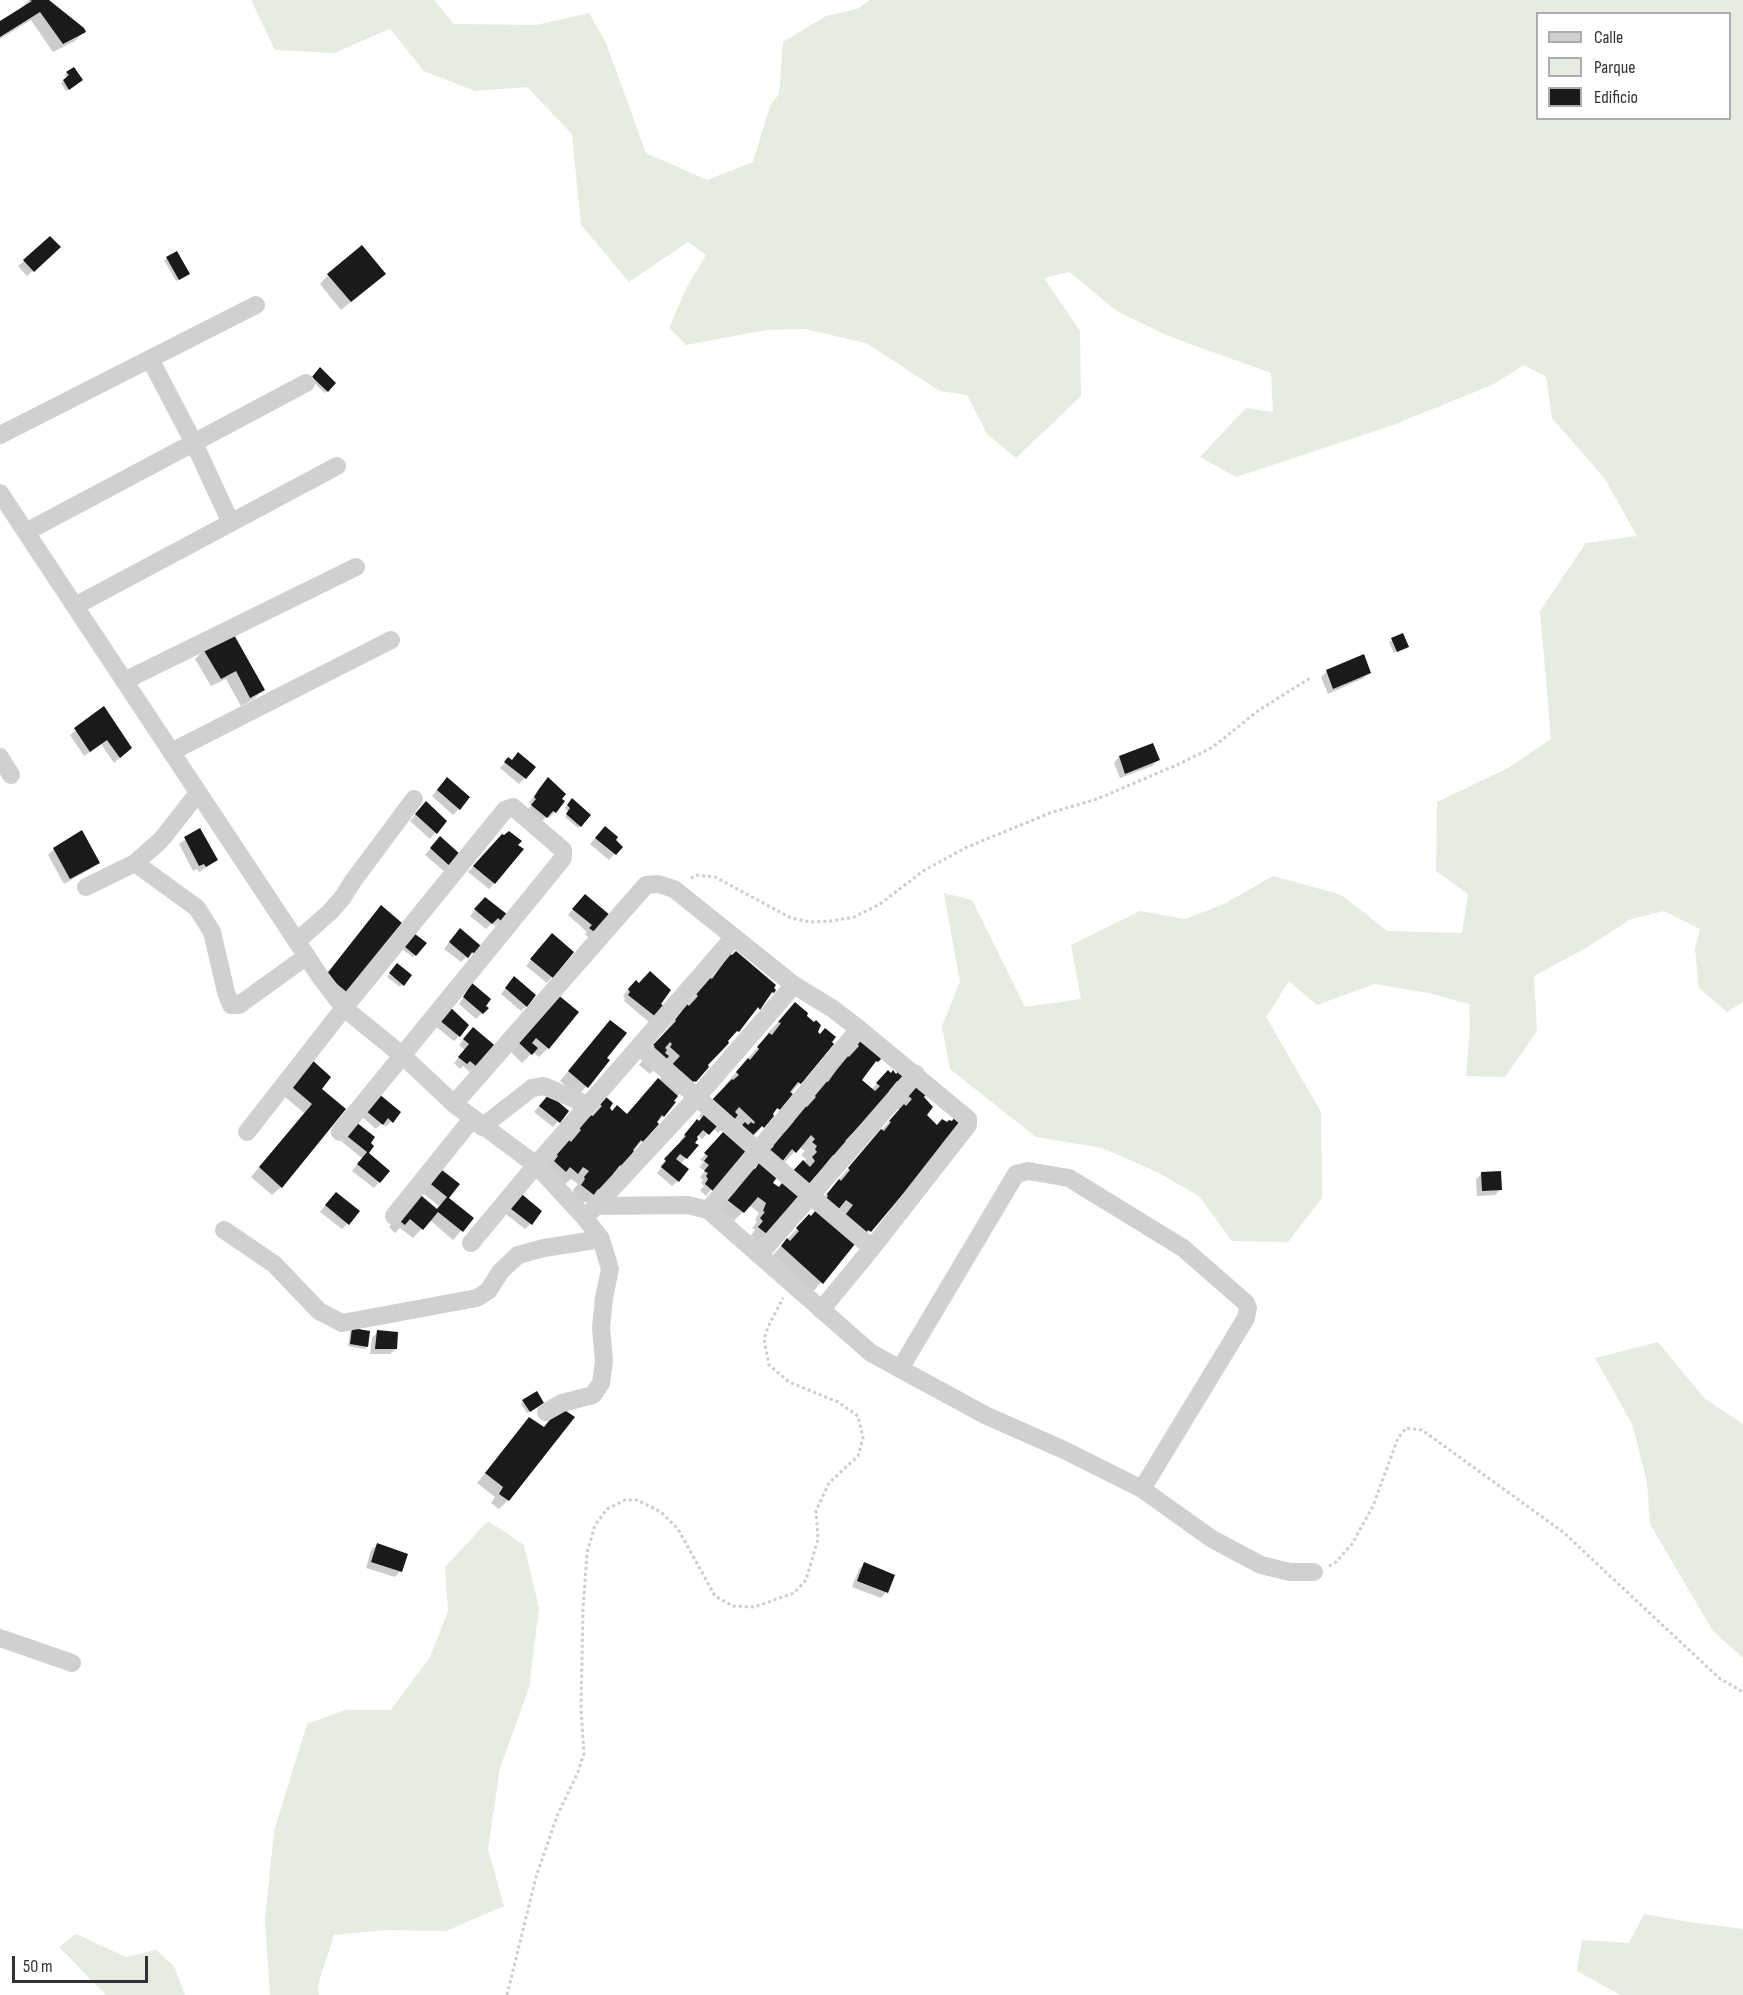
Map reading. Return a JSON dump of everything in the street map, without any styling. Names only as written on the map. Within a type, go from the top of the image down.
[{"type":"street","points":[[0,435],[256,305]]},
{"type":"street","points":[[150,359],[194,443],[231,523]]},
{"type":"street","points":[[26,532],[306,383]]},
{"type":"street","points":[[75,606],[337,466]]},
{"type":"street","points":[[0,493],[321,978],[344,1008],[403,1056],[453,1104],[536,1165],[590,1212],[610,1269],[601,1328],[604,1361],[601,1383],[593,1395],[562,1403],[546,1412]]},
{"type":"street","points":[[124,681],[356,567]]},
{"type":"street","points":[[171,752],[391,640]]},
{"type":"street","points":[[0,757],[11,775]]},
{"type":"street","points":[[86,887],[135,863],[161,840],[198,793]]},
{"type":"street","points":[[135,863],[197,908],[212,932],[231,1005],[239,1005],[302,948],[344,897],[353,881],[414,799]]},
{"type":"street","points":[[247,1132],[344,1008],[505,810],[513,807],[563,850],[562,858],[340,1132]]},
{"type":"street","points":[[453,1104],[646,885],[658,884],[674,889],[794,985],[833,1009],[859,1029],[968,1119],[968,1125],[821,1310]]},
{"type":"street","points":[[471,1243],[734,937]]},
{"type":"street","points":[[590,1212],[697,1097],[794,985]]},
{"type":"street","points":[[708,1210],[859,1029]]},
{"type":"street","points":[[639,1046],[872,1248]]},
{"type":"street","points":[[759,1255],[916,1074]]},
{"type":"street","points":[[394,1216],[477,1123],[532,1088],[544,1086],[588,1105]]},
{"type":"street","points":[[900,1369],[1016,1174],[1028,1171],[1068,1178],[1184,1248],[1246,1303],[1248,1308],[1246,1318],[1142,1489]]},
{"type":"street","points":[[590,1212],[688,1205],[708,1210],[871,1353],[985,1415],[1064,1450],[1142,1489],[1212,1539],[1261,1565],[1290,1572],[1314,1572]]},
{"type":"street","points":[[224,1230],[274,1264],[319,1311],[342,1323],[477,1298],[488,1291],[501,1271],[518,1255],[544,1248],[601,1239]]},
{"type":"street","points":[[0,1638],[72,1663]]},
{"type":"path","points":[[674,889],[696,875],[715,877],[791,918],[810,922],[854,917],[880,904],[923,871],[965,848],[1050,813],[1096,799],[1213,747],[1259,710],[1312,677]]},
{"type":"path","points":[[507,1995],[537,1877],[557,1816],[578,1772],[584,1753],[580,1708],[583,1609],[587,1553],[595,1525],[607,1509],[625,1500],[637,1500],[661,1512],[678,1529],[715,1596],[733,1606],[754,1607],[794,1593],[806,1580],[818,1539],[816,1511],[829,1483],[858,1456],[863,1438],[858,1416],[838,1402],[789,1382],[769,1365],[764,1339],[790,1283]]},
{"type":"path","points":[[1314,1572],[1336,1562],[1352,1544],[1373,1506],[1398,1438],[1406,1428],[1422,1430],[1563,1532],[1719,1678],[1743,1692]]},
{"type":"green space","points":[[251,0],[434,0],[454,24],[536,25],[589,13],[606,43],[646,153],[707,180],[753,162],[770,106],[779,94],[783,42],[826,16],[857,9],[870,0],[1743,0],[1743,1002],[1727,1012],[1699,988],[1695,949],[1700,929],[1664,911],[1631,919],[1584,949],[1534,976],[1537,1031],[1505,1077],[1466,1076],[1470,1025],[1469,1004],[1429,993],[1374,984],[1317,1005],[1289,981],[1266,1017],[1321,1112],[1322,1198],[1288,1242],[1232,1241],[1199,1196],[1157,1172],[1102,1148],[1036,1137],[950,1069],[942,1026],[960,982],[944,893],[972,900],[1025,1007],[1081,999],[1071,945],[1140,911],[1185,919],[1224,904],[1273,876],[1342,895],[1387,931],[1462,933],[1468,894],[1436,871],[1437,802],[1508,768],[1551,739],[1540,611],[1586,543],[1637,536],[1605,479],[1552,418],[1546,377],[1524,365],[1492,385],[1393,425],[1236,477],[1200,457],[1246,408],[1273,412],[1271,373],[1168,336],[1117,311],[1069,272],[1044,278],[1080,331],[1081,396],[1016,458],[987,434],[967,395],[940,391],[866,343],[805,329],[766,330],[686,345],[669,328],[686,289],[706,255],[688,242],[629,282],[581,225],[572,134],[527,87],[475,91],[424,71],[390,29],[334,53],[275,50]]},
{"type":"green space","points":[[1658,1342],[1704,1398],[1743,1424],[1743,1658],[1713,1631],[1650,1524],[1647,1482],[1632,1424],[1595,1358]]},
{"type":"green space","points":[[488,1521],[524,1545],[539,1608],[529,1688],[500,1768],[488,1849],[504,1906],[446,1931],[385,1930],[334,1935],[318,1985],[319,1995],[270,1995],[265,1920],[274,1831],[307,1724],[345,1710],[391,1710],[430,1657],[448,1611],[445,1567]]},
{"type":"green space","points":[[1644,1914],[1743,1929],[1743,1995],[1621,1995],[1577,1971],[1582,1940],[1629,1943]]},
{"type":"green space","points":[[76,1934],[126,1957],[156,1950],[174,1966],[185,1995],[106,1995],[59,1947]]},
{"type":"building","points":[[30,0],[49,0],[86,32],[63,44],[40,12],[0,37],[0,21],[32,1]]},
{"type":"building","points":[[74,67],[83,80],[69,90],[63,80],[69,75],[66,72]]},
{"type":"building","points":[[50,236],[61,247],[34,272],[23,260]]},
{"type":"building","points":[[362,245],[386,274],[351,302],[327,274]]},
{"type":"building","points":[[177,251],[190,274],[179,280],[166,257]]},
{"type":"building","points":[[320,367],[336,383],[328,392],[312,377]]},
{"type":"building","points":[[233,633],[265,690],[250,698],[236,671],[221,679],[203,649]]},
{"type":"building","points":[[1403,633],[1409,647],[1397,652],[1391,638]]},
{"type":"building","points":[[1364,654],[1371,673],[1333,689],[1326,670]]},
{"type":"building","points":[[104,706],[132,748],[120,758],[107,740],[90,752],[74,728]]},
{"type":"building","points":[[1153,743],[1160,760],[1125,774],[1119,756]]},
{"type":"building","points":[[518,752],[536,767],[526,779],[504,762],[508,757],[512,760]]},
{"type":"building","points":[[447,777],[470,797],[460,810],[437,790]]},
{"type":"building","points":[[548,777],[566,794],[562,799],[565,801],[556,813],[553,811],[547,818],[531,805]]},
{"type":"building","points":[[572,798],[591,815],[581,827],[566,814],[570,808],[567,805]]},
{"type":"building","points":[[426,801],[447,821],[437,834],[415,814]]},
{"type":"building","points":[[605,826],[618,837],[616,840],[623,847],[616,855],[595,838]]},
{"type":"building","points":[[200,828],[218,860],[206,867],[204,864],[199,866],[184,837]]},
{"type":"building","points":[[82,830],[100,863],[70,879],[53,848]]},
{"type":"building","points":[[509,831],[522,841],[518,845],[524,849],[495,884],[473,866],[502,834]]},
{"type":"building","points":[[440,836],[461,855],[452,868],[430,848]]},
{"type":"building","points":[[585,894],[611,916],[596,933],[589,928],[592,925],[572,909]]},
{"type":"building","points":[[485,897],[508,915],[502,922],[498,918],[492,924],[474,909]]},
{"type":"building","points":[[381,905],[402,923],[348,993],[326,975]]},
{"type":"building","points":[[460,928],[481,946],[475,954],[472,952],[468,958],[449,942]]},
{"type":"building","points":[[552,933],[574,952],[553,978],[530,959]]},
{"type":"building","points":[[415,934],[427,943],[416,956],[404,946]]},
{"type":"building","points":[[736,951],[776,985],[774,988],[776,990],[772,992],[760,1010],[758,1007],[739,1032],[737,1031],[728,1041],[729,1043],[708,1065],[709,1067],[696,1082],[694,1081],[689,1086],[669,1068],[680,1056],[670,1047],[672,1044],[670,1042],[665,1048],[667,1050],[665,1053],[669,1056],[663,1063],[650,1052],[655,1047],[653,1045],[676,1021],[687,1004],[689,1006],[698,996],[696,994],[710,978],[712,979],[730,954]]},
{"type":"building","points":[[397,963],[412,975],[404,986],[389,973]]},
{"type":"building","points":[[650,971],[671,990],[661,1004],[664,1006],[656,1017],[628,995],[630,992],[628,989],[636,980],[639,983]]},
{"type":"building","points":[[514,976],[536,995],[527,1007],[505,988]]},
{"type":"building","points":[[472,983],[491,999],[486,1006],[489,1008],[483,1014],[463,997]]},
{"type":"building","points":[[557,994],[579,1012],[549,1049],[536,1038],[532,1043],[538,1048],[532,1055],[518,1042]]},
{"type":"building","points":[[795,1002],[808,1013],[807,1016],[821,1025],[818,1032],[820,1034],[825,1028],[836,1037],[832,1042],[834,1044],[801,1084],[798,1082],[790,1092],[793,1094],[780,1110],[777,1108],[774,1116],[764,1128],[762,1126],[751,1137],[742,1125],[745,1122],[748,1125],[755,1122],[739,1107],[735,1112],[738,1115],[732,1122],[709,1103],[732,1079],[739,1075],[736,1072],[748,1058],[750,1060],[769,1033],[772,1035],[781,1023],[778,1022]]},
{"type":"building","points":[[449,1006],[469,1025],[460,1037],[438,1019]]},
{"type":"building","points":[[610,1020],[627,1033],[607,1058],[610,1060],[588,1088],[568,1071]]},
{"type":"building","points":[[473,1027],[499,1049],[477,1067],[470,1061],[467,1064],[458,1057],[469,1044],[463,1039]]},
{"type":"building","points":[[862,1038],[883,1057],[878,1062],[876,1061],[862,1080],[875,1091],[880,1086],[876,1083],[888,1070],[891,1073],[893,1070],[896,1074],[900,1069],[906,1074],[900,1083],[897,1081],[889,1091],[891,1093],[845,1141],[848,1143],[836,1157],[833,1155],[808,1186],[792,1172],[803,1160],[810,1167],[815,1161],[812,1157],[817,1152],[815,1149],[817,1146],[812,1142],[815,1139],[811,1135],[796,1153],[792,1149],[781,1163],[768,1152],[783,1131],[785,1132],[805,1106],[807,1107],[816,1097],[814,1095],[826,1081],[828,1082],[847,1055],[849,1057],[859,1046],[857,1044]]},
{"type":"building","points":[[311,1059],[331,1077],[322,1089],[346,1109],[282,1188],[259,1167],[312,1104],[292,1087]]},
{"type":"building","points":[[658,1078],[678,1096],[674,1101],[676,1102],[664,1117],[662,1115],[657,1122],[659,1124],[643,1142],[641,1140],[601,1191],[598,1189],[594,1195],[581,1185],[589,1171],[583,1167],[578,1174],[570,1167],[566,1172],[554,1161],[558,1156],[556,1154],[569,1140],[571,1142],[590,1115],[593,1116],[602,1106],[599,1104],[606,1097],[613,1103],[610,1108],[612,1111],[617,1105],[627,1114]]},
{"type":"building","points":[[916,1083],[927,1093],[924,1097],[933,1107],[927,1115],[937,1125],[942,1119],[947,1122],[954,1118],[961,1125],[871,1232],[868,1230],[864,1235],[843,1218],[853,1205],[846,1200],[837,1211],[825,1200],[827,1194],[839,1179],[841,1181],[850,1170],[848,1168],[881,1129],[884,1131],[891,1122],[889,1121],[904,1104],[906,1106],[912,1099],[907,1095]]},
{"type":"building","points":[[379,1094],[401,1112],[393,1123],[388,1118],[383,1125],[365,1110]]},
{"type":"building","points":[[549,1094],[569,1111],[560,1123],[539,1106]]},
{"type":"building","points":[[704,1115],[717,1126],[709,1135],[703,1130],[695,1143],[699,1145],[687,1159],[680,1154],[676,1159],[689,1169],[679,1182],[661,1167],[666,1161],[664,1159],[686,1136],[684,1135],[697,1119],[699,1121]]},
{"type":"building","points":[[356,1122],[375,1137],[371,1143],[374,1146],[369,1153],[390,1171],[380,1183],[357,1164],[367,1152],[347,1136]]},
{"type":"building","points":[[724,1131],[747,1150],[713,1191],[705,1184],[708,1173],[704,1171],[709,1165],[704,1161],[708,1156],[704,1153]]},
{"type":"building","points":[[759,1163],[777,1177],[773,1183],[779,1187],[782,1183],[799,1197],[768,1235],[758,1227],[763,1221],[760,1218],[765,1212],[763,1211],[766,1203],[758,1197],[744,1213],[726,1199],[732,1191],[734,1193],[752,1167],[755,1169]]},
{"type":"building","points":[[438,1167],[460,1184],[449,1198],[474,1218],[463,1232],[438,1212],[423,1230],[410,1219],[405,1225],[396,1218],[417,1192],[437,1209],[447,1197],[427,1181]]},
{"type":"building","points":[[1501,1171],[1502,1190],[1482,1191],[1481,1172]]},
{"type":"building","points":[[518,1191],[542,1211],[532,1225],[506,1205]]},
{"type":"building","points":[[336,1192],[360,1211],[349,1225],[325,1205]]},
{"type":"building","points":[[816,1210],[855,1244],[823,1284],[781,1246],[787,1238],[790,1241],[799,1231],[796,1228]]},
{"type":"building","points":[[352,1328],[370,1331],[368,1347],[350,1344]]},
{"type":"building","points":[[377,1330],[398,1332],[397,1349],[375,1349]]},
{"type":"building","points":[[537,1391],[544,1403],[530,1412],[522,1400]]},
{"type":"building","points":[[560,1407],[575,1417],[509,1501],[499,1494],[503,1487],[485,1473],[529,1417],[544,1427]]},
{"type":"building","points":[[377,1543],[408,1554],[402,1572],[371,1562]]},
{"type":"building","points":[[864,1562],[895,1575],[888,1593],[857,1581]]}]
